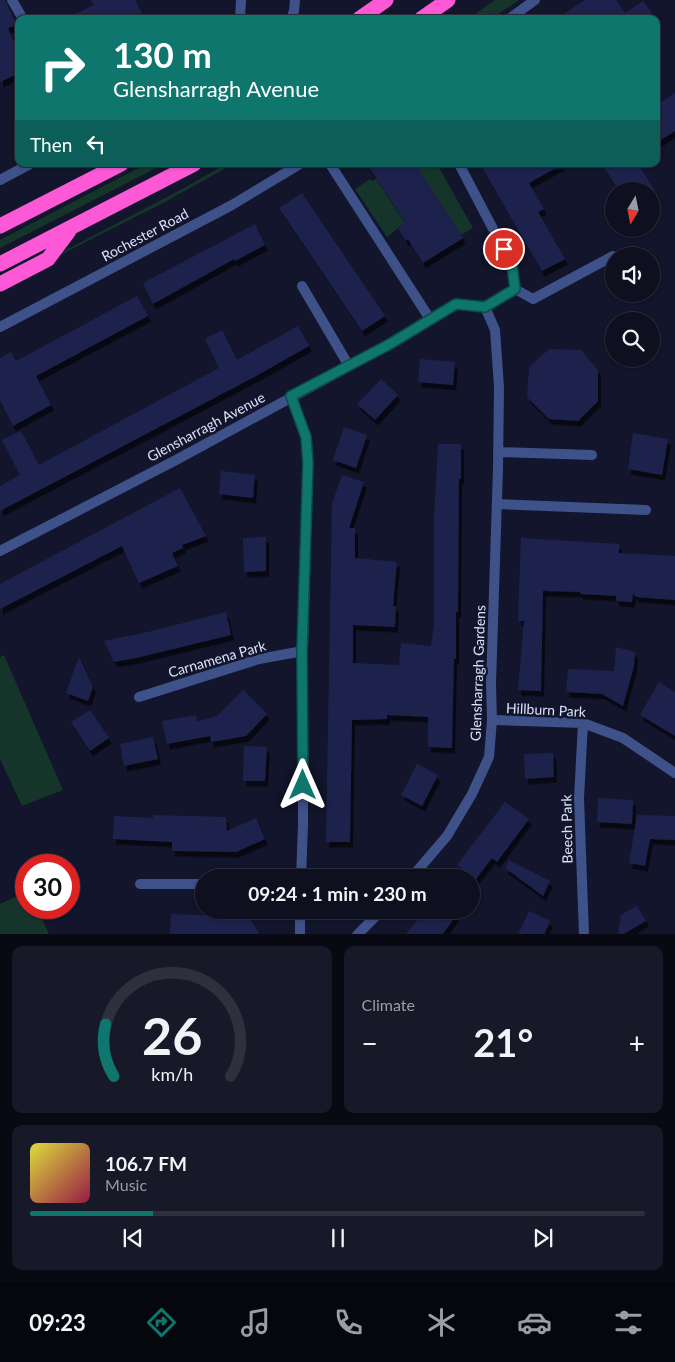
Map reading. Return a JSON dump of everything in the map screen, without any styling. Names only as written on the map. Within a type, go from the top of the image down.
[{"type":"highway","points":[[365,15],[386,0]]},
{"type":"highway","points":[[426,15],[448,0]]},
{"type":"highway","points":[[0,226],[115,167]]},
{"type":"highway","points":[[0,264],[188,167]]},
{"type":"highway","points":[[0,284],[48,259],[72,228]]},
{"type":"street","points":[[12,0],[21,15]]},
{"type":"street","points":[[240,0],[240,15]]},
{"type":"street","points":[[293,15],[294,0]]},
{"type":"street","points":[[514,15],[535,0]]},
{"type":"street","points":[[0,180],[24,167]]},
{"type":"street","name":"Rochester Road","points":[[0,326],[232,205],[295,167]]},
{"type":"street","points":[[332,167],[430,319]]},
{"type":"street","points":[[461,167],[512,265],[515,289]]},
{"type":"street","points":[[515,289],[534,298],[605,260]]},
{"type":"street","points":[[302,286],[348,366]]},
{"type":"street","points":[[485,307],[515,289]]},
{"type":"street","name":"Glensharragh Avenue","points":[[0,551],[176,460],[390,344],[456,304],[485,307]]},
{"type":"street","name":"Glensharragh Gardens","points":[[419,869],[447,836],[472,794],[489,757],[492,720],[491,684],[499,387],[495,330],[485,307]]},
{"type":"street","points":[[291,396],[306,437],[308,463],[302,651],[303,824],[301,869]]},
{"type":"street","points":[[498,452],[592,455]]},
{"type":"street","points":[[497,504],[646,510]]},
{"type":"street","name":"Carnamena Park","points":[[139,697],[260,659],[302,651]]},
{"type":"street","name":"Hillburn Park","points":[[492,720],[583,723],[623,738],[675,773]]},
{"type":"street","name":"Beech Park","points":[[583,723],[579,798],[584,934]]},
{"type":"street","points":[[140,884],[195,884]]},
{"type":"street","points":[[300,919],[300,934]]},
{"type":"street","points":[[357,934],[373,919]]},
{"type":"green space","points":[[495,0],[519,0],[497,15],[474,15]]},
{"type":"green space","points":[[140,167],[158,167],[0,248],[0,240]]},
{"type":"green space","points":[[221,167],[228,167],[163,203],[56,257],[62,252]]},
{"type":"green space","points":[[417,167],[439,167],[473,228],[461,235]]},
{"type":"green space","points":[[377,178],[405,222],[387,237],[355,189],[370,179],[372,181]]},
{"type":"green space","points":[[4,655],[63,790],[22,806],[0,759],[0,657]]},
{"type":"green space","points":[[15,897],[15,919],[42,919],[49,934],[0,934],[0,904]]},
{"type":"building","points":[[0,0],[5,0],[15,21],[15,26],[8,28],[15,43],[15,75],[0,82]]},
{"type":"building","points":[[91,0],[135,0],[143,15],[73,15],[94,5]]},
{"type":"building","points":[[585,0],[616,0],[625,13],[643,1],[653,15],[562,15]]},
{"type":"building","points":[[675,93],[675,131],[660,140],[660,102]]},
{"type":"building","points":[[369,167],[417,167],[463,238],[423,263],[408,239],[406,241],[397,227],[405,222]]},
{"type":"building","points":[[482,167],[558,167],[529,183],[544,209],[538,212],[565,259],[542,271]]},
{"type":"building","points":[[604,167],[640,167],[649,182],[613,182]]},
{"type":"building","points":[[302,193],[385,316],[362,331],[279,208]]},
{"type":"building","points":[[255,224],[265,245],[235,261],[234,259],[153,304],[143,283]]},
{"type":"building","points":[[137,296],[148,316],[36,376],[51,405],[13,426],[0,400],[0,358],[11,352],[16,361]]},
{"type":"building","points":[[298,326],[309,346],[0,511],[0,486],[20,475],[2,440],[21,431],[39,465],[219,368],[205,339],[222,330],[237,360]]},
{"type":"building","points":[[549,349],[581,350],[598,370],[598,401],[578,421],[549,419],[527,397],[529,367]]},
{"type":"building","points":[[420,359],[455,362],[453,385],[418,382]]},
{"type":"building","points":[[381,379],[398,395],[375,420],[357,404]]},
{"type":"building","points":[[344,427],[367,435],[356,468],[333,460]]},
{"type":"building","points":[[633,433],[668,439],[662,475],[628,469]]},
{"type":"building","points":[[438,444],[461,444],[458,612],[456,612],[452,748],[428,747],[428,717],[387,715],[387,719],[352,720],[350,842],[326,842],[332,504],[342,475],[364,482],[349,528],[355,528],[355,558],[397,562],[393,606],[396,606],[395,627],[353,625],[353,663],[399,665],[401,643],[431,646],[434,624],[434,518]]},
{"type":"building","points":[[221,471],[255,475],[253,498],[219,494]]},
{"type":"building","points":[[180,488],[206,536],[182,545],[183,548],[172,553],[178,566],[139,583],[122,546],[0,609],[0,584]]},
{"type":"building","points":[[266,537],[266,571],[244,572],[243,538]]},
{"type":"building","points":[[521,538],[619,544],[619,553],[675,556],[675,600],[636,597],[633,593],[632,602],[616,601],[616,596],[580,594],[580,592],[543,591],[541,691],[518,690],[524,621],[518,621]]},
{"type":"building","points":[[226,612],[231,635],[136,658],[114,662],[104,641],[148,632]]},
{"type":"building","points":[[616,647],[635,652],[634,666],[623,706],[602,694],[566,692],[568,669],[614,671]]},
{"type":"building","points":[[79,657],[93,687],[88,701],[66,693]]},
{"type":"building","points":[[659,682],[675,692],[675,736],[640,715]]},
{"type":"building","points":[[243,690],[267,714],[246,736],[211,742],[210,736],[167,744],[162,721],[196,715],[197,721],[217,716]]},
{"type":"building","points":[[90,710],[109,738],[90,751],[71,722]]},
{"type":"building","points":[[153,737],[158,759],[124,766],[120,744]]},
{"type":"building","points":[[244,746],[267,747],[265,781],[243,781]]},
{"type":"building","points":[[553,753],[554,777],[525,779],[524,754]]},
{"type":"building","points":[[417,764],[438,775],[422,806],[401,795]]},
{"type":"building","points":[[598,798],[633,800],[632,824],[597,822]]},
{"type":"building","points":[[505,802],[529,819],[497,862],[492,858],[480,874],[480,869],[462,869],[457,865]]},
{"type":"building","points":[[153,815],[226,817],[227,831],[256,818],[265,839],[236,852],[172,851],[172,842],[113,839],[114,816],[153,818]]},
{"type":"building","points":[[637,815],[675,816],[675,840],[650,839],[645,866],[629,863]]},
{"type":"building","points":[[509,860],[550,881],[543,896],[505,868]]},
{"type":"building","points":[[637,906],[646,921],[624,934],[618,934],[621,915]]},
{"type":"building","points":[[529,911],[550,921],[544,934],[518,934]]},
{"type":"building","points":[[171,914],[195,915],[195,919],[250,919],[259,934],[170,934]]},
{"type":"building","points":[[418,919],[454,919],[443,934],[406,934]]},
{"type":"route","points":[[303,785],[302,651],[308,463],[306,437],[291,396],[390,344],[456,304],[485,307],[502,298],[515,289],[512,265],[504,249]]}]
